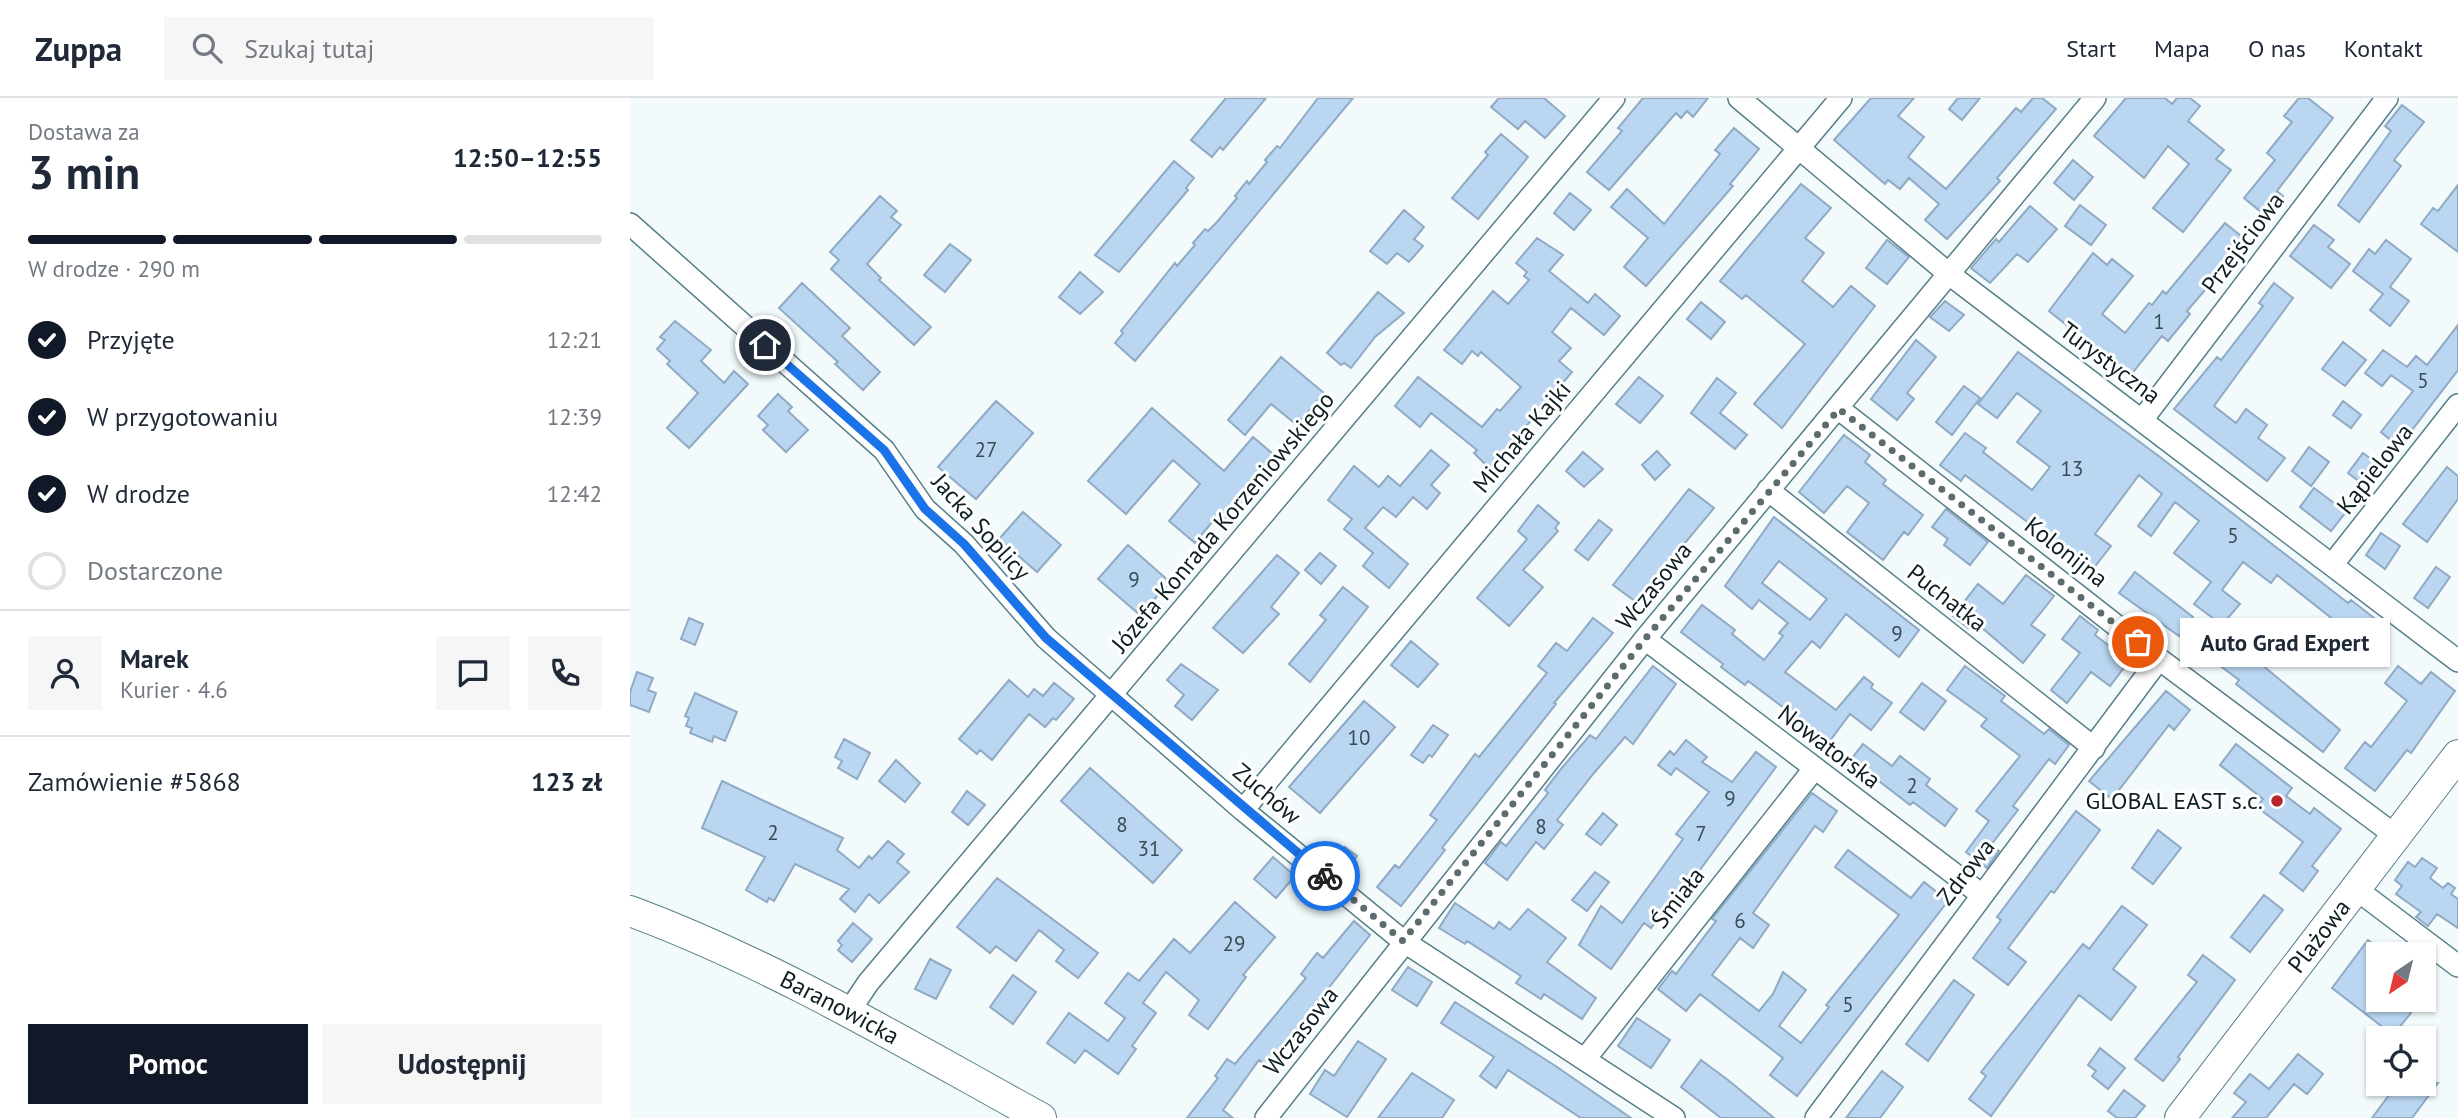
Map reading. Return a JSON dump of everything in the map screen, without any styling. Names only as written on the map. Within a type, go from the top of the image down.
[{"type":"street","name":"Józefa Konrada Korzeniowskiego","points":[[848,1013],[868,983],[1614,98]]},
{"type":"street","name":"Turystyczna","points":[[1738,98],[1949,274],[2458,661]]},
{"type":"street","name":"Michała Kajki","points":[[1244,810],[1841,98]]},
{"type":"street","name":"Wczasowa","points":[[1266,1118],[1403,941],[1645,639],[2095,98]]},
{"type":"street","name":"Przejściowa","points":[[2142,420],[2387,98]]},
{"type":"street","name":"Jacka Soplicy","points":[[630,224],[884,450],[925,509],[964,544],[1046,638]]},
{"type":"street","name":"Kąpielowa","points":[[2333,565],[2458,405]]},
{"type":"street","name":"Kolonijna","points":[[1839,409],[2159,659],[2396,836]]},
{"type":"street","name":"Puchatka","points":[[1768,490],[2094,748]]},
{"type":"street","name":"Zuchów","points":[[1046,638],[1244,810],[1403,941],[1674,1118]]},
{"type":"street","name":"Nowatorska","points":[[1645,639],[1982,895]]},
{"type":"street","name":"Zdrowa","points":[[1816,1118],[2159,659]]},
{"type":"street","name":"Plażowa","points":[[2180,1118],[2458,755]]},
{"type":"street","name":"Śmiała","points":[[1584,1059],[1814,769]]},
{"type":"street","points":[[2356,889],[2458,966]]},
{"type":"street","name":"Baranowicka","points":[[630,911],[697,937],[848,1013],[1041,1118]]},
{"type":"building","points":[[1226,98],[1266,98],[1223,150],[1220,147],[1212,157],[1191,140]]},
{"type":"building","points":[[1318,98],[1353,98],[1135,361],[1115,343],[1123,333],[1121,331],[1175,263],[1177,266],[1205,229],[1208,231],[1237,198],[1235,196],[1247,181],[1249,184],[1277,146],[1280,148]]},
{"type":"building","points":[[1499,98],[1544,98],[1565,116],[1545,138],[1525,121],[1518,129],[1491,107]]},
{"type":"building","points":[[1643,98],[1708,98],[1693,117],[1687,111],[1681,118],[1676,113],[1609,190],[1587,172],[1622,131],[1618,128]]},
{"type":"building","points":[[1871,98],[1914,98],[1898,116],[1924,137],[1908,157],[1946,189],[2016,108],[2021,112],[2033,98],[2042,98],[2056,109],[1997,178],[2000,181],[1947,239],[1925,220],[1939,204],[1909,178],[1900,189],[1888,180],[1885,184],[1834,140]]},
{"type":"building","points":[[1958,98],[1980,98],[1962,120],[1949,109]]},
{"type":"building","points":[[2126,98],[2165,98],[2172,104],[2177,98],[2190,98],[2200,106],[2188,121],[2224,150],[2216,159],[2231,170],[2183,232],[2153,208],[2189,164],[2168,146],[2144,178],[2094,136]]},
{"type":"building","points":[[2299,98],[2308,98],[2333,118],[2277,191],[2283,196],[2266,216],[2244,198],[2275,160],[2267,153],[2292,122],[2284,116]]},
{"type":"building","points":[[2402,105],[2424,122],[2394,160],[2401,166],[2359,222],[2338,205],[2391,131],[2385,126]]},
{"type":"building","points":[[1734,128],[1759,149],[1730,184],[1733,186],[1646,286],[1624,267],[1648,238],[1611,207],[1627,189],[1664,224],[1720,154],[1715,150]]},
{"type":"building","points":[[1501,134],[1528,157],[1478,219],[1452,198],[1488,155],[1485,152]]},
{"type":"building","points":[[2073,160],[2093,177],[2074,200],[2054,183]]},
{"type":"building","points":[[1174,161],[1194,178],[1186,188],[1188,190],[1119,272],[1095,255]]},
{"type":"building","points":[[1801,184],[1831,208],[1805,238],[1824,253],[1802,281],[1833,307],[1851,286],[1875,306],[1782,428],[1754,404],[1805,344],[1746,295],[1742,299],[1720,281]]},
{"type":"building","points":[[2458,185],[2458,252],[2421,224],[2433,208],[2438,211]]},
{"type":"building","points":[[1570,193],[1591,210],[1574,230],[1554,213]]},
{"type":"building","points":[[880,196],[897,211],[891,217],[901,225],[867,264],[881,278],[879,280],[931,327],[914,345],[831,269],[839,260],[830,252]]},
{"type":"building","points":[[2080,205],[2106,225],[2091,245],[2065,226]]},
{"type":"building","points":[[2030,206],[2057,229],[2028,262],[2017,254],[1990,283],[1971,268],[1996,239],[1999,242]]},
{"type":"building","points":[[1404,210],[1424,227],[1414,239],[1423,246],[1409,262],[1397,253],[1387,264],[1370,251]]},
{"type":"building","points":[[2225,223],[2247,241],[2187,311],[2190,314],[2168,341],[2162,336],[2130,376],[2049,311],[2093,253],[2107,265],[2112,259],[2133,276],[2102,314],[2125,333],[2149,303],[2152,305],[2163,291],[2166,294]]},
{"type":"building","points":[[2314,225],[2334,240],[2328,247],[2350,264],[2331,288],[2290,256]]},
{"type":"building","points":[[1537,238],[1563,255],[1549,271],[1588,303],[1595,294],[1620,316],[1604,335],[1571,308],[1552,332],[1571,348],[1559,361],[1572,372],[1490,469],[1474,453],[1477,450],[1431,413],[1420,427],[1395,406],[1418,377],[1482,427],[1521,387],[1481,352],[1478,356],[1472,351],[1462,364],[1444,350],[1493,291],[1508,304],[1529,280],[1524,276],[1527,272],[1516,263]]},
{"type":"building","points":[[1887,240],[1909,257],[1887,284],[1866,268]]},
{"type":"building","points":[[2386,240],[2411,259],[2390,287],[2409,301],[2390,326],[2370,310],[2383,294],[2353,271],[2369,249],[2375,254]]},
{"type":"building","points":[[950,244],[971,260],[945,292],[924,275]]},
{"type":"building","points":[[1080,272],[1103,292],[1080,314],[1059,297]]},
{"type":"building","points":[[802,283],[850,328],[842,336],[880,372],[863,390],[835,364],[838,362],[779,308]]},
{"type":"building","points":[[2274,283],[2293,298],[2214,406],[2236,423],[2246,409],[2267,425],[2258,438],[2285,458],[2267,481],[2174,409],[2217,357],[2221,360],[2263,306],[2259,303]]},
{"type":"building","points":[[1378,292],[1404,313],[1375,337],[1351,368],[1344,363],[1341,365],[1327,353]]},
{"type":"building","points":[[1945,301],[1964,315],[1949,331],[1930,317]]},
{"type":"building","points":[[1701,302],[1725,322],[1711,339],[1687,319]]},
{"type":"building","points":[[675,321],[711,350],[701,361],[724,383],[734,371],[748,384],[689,448],[667,428],[698,393],[667,364],[670,361],[657,349],[665,340],[660,337]]},
{"type":"building","points":[[2458,325],[2458,370],[2399,447],[2381,432],[2413,391],[2391,375],[2382,386],[2365,373],[2383,350],[2407,367],[2416,356],[2427,365]]},
{"type":"building","points":[[1916,340],[1936,357],[1907,393],[1914,399],[1897,420],[1871,399]]},
{"type":"building","points":[[2343,342],[2366,360],[2345,386],[2322,369]]},
{"type":"building","points":[[2018,352],[2160,457],[2348,603],[2351,600],[2387,628],[2370,652],[2355,641],[2337,664],[2325,655],[2343,632],[2333,624],[2335,621],[2277,575],[2271,583],[2243,562],[2222,590],[2240,604],[2222,625],[2194,604],[2211,582],[2174,553],[2199,521],[2175,502],[2151,536],[2138,526],[2162,494],[2139,475],[2095,534],[2111,546],[2092,570],[2037,523],[2034,527],[1965,475],[1961,481],[1940,465],[1965,433],[1986,448],[1983,452],[2032,490],[2050,467],[2017,442],[2041,411],[2017,393],[1997,418],[1978,404]]},
{"type":"building","points":[[1281,357],[1324,393],[1297,425],[1271,404],[1245,435],[1228,420]]},
{"type":"building","points":[[1639,377],[1663,396],[1640,423],[1616,404]]},
{"type":"building","points":[[1717,378],[1736,393],[1720,413],[1747,435],[1735,449],[1691,413]]},
{"type":"building","points":[[1964,386],[1980,398],[1952,435],[1936,422]]},
{"type":"building","points":[[778,394],[792,407],[788,411],[808,430],[786,452],[763,430],[768,425],[758,416]]},
{"type":"building","points":[[996,401],[1033,433],[976,499],[938,467]]},
{"type":"building","points":[[2343,401],[2361,415],[2351,428],[2333,415]]},
{"type":"building","points":[[1152,408],[1224,471],[1253,437],[1279,459],[1219,526],[1213,521],[1195,543],[1169,521],[1200,484],[1173,460],[1126,514],[1088,481]]},
{"type":"building","points":[[1844,435],[1870,455],[1865,462],[1886,480],[1883,484],[1923,515],[1908,535],[1904,532],[1883,560],[1847,532],[1869,503],[1847,486],[1824,513],[1799,492]]},
{"type":"building","points":[[2309,447],[2329,462],[2311,486],[2292,471]]},
{"type":"building","points":[[1431,450],[1449,465],[1431,485],[1440,493],[1427,509],[1413,497],[1396,517],[1383,507],[1365,528],[1408,564],[1389,588],[1363,566],[1373,553],[1344,529],[1352,519],[1328,500],[1354,466],[1379,487],[1388,476],[1400,486]]},
{"type":"building","points":[[1657,451],[1670,465],[1655,480],[1642,465]]},
{"type":"building","points":[[1583,452],[1603,469],[1584,487],[1566,471]]},
{"type":"building","points":[[2363,453],[2383,468],[2368,488],[2348,473]]},
{"type":"building","points":[[2447,467],[2458,476],[2458,499],[2427,542],[2403,524]]},
{"type":"building","points":[[2314,488],[2346,512],[2331,531],[2300,507]]},
{"type":"building","points":[[1689,489],[1714,508],[1636,602],[1613,585]]},
{"type":"building","points":[[1538,505],[1559,523],[1555,528],[1558,531],[1523,570],[1543,587],[1509,626],[1477,598],[1527,539],[1518,531]]},
{"type":"building","points":[[1946,509],[1988,542],[1970,565],[1944,545],[1948,539],[1932,527]]},
{"type":"building","points":[[1023,512],[1061,545],[1037,572],[999,539]]},
{"type":"building","points":[[1774,517],[1919,630],[1899,657],[1846,614],[1820,648],[1812,641],[1785,672],[1836,710],[1864,677],[1873,684],[1871,688],[1892,703],[1871,730],[1850,714],[1829,742],[1748,681],[1745,685],[1721,667],[1723,664],[1681,632],[1702,605],[1735,630],[1732,634],[1764,660],[1783,636],[1779,633],[1788,623],[1759,600],[1752,609],[1725,586]],"holes":[[[1779,561],[1827,599],[1810,620],[1762,583]]]},
{"type":"building","points":[[1599,520],[1612,530],[1588,560],[1575,550]]},
{"type":"building","points":[[2381,533],[2400,546],[2385,569],[2366,555]]},
{"type":"building","points":[[1128,545],[1170,582],[1140,615],[1098,579]]},
{"type":"building","points":[[1320,553],[1336,566],[1321,584],[1305,570]]},
{"type":"building","points":[[1277,555],[1299,573],[1271,607],[1279,614],[1243,653],[1213,628]]},
{"type":"building","points":[[2436,567],[2450,577],[2428,608],[2414,598]]},
{"type":"building","points":[[2135,572],[2193,617],[2179,636],[2119,593]]},
{"type":"building","points":[[2026,575],[2054,596],[2031,625],[2045,635],[2023,663],[1974,621],[1968,628],[1953,616],[1978,584],[2003,604]]},
{"type":"building","points":[[1343,587],[1368,607],[1310,682],[1289,664],[1326,620],[1320,615]]},
{"type":"building","points":[[2080,616],[2098,630],[2095,635],[2129,661],[2110,686],[2091,672],[2067,703],[2051,690],[2080,653],[2062,639]]},
{"type":"building","points":[[689,618],[703,624],[695,645],[681,639]]},
{"type":"building","points":[[1593,618],[1613,633],[1554,703],[1556,704],[1442,848],[1445,850],[1401,906],[1377,887],[1395,865],[1399,868],[1437,820],[1430,815],[1475,754],[1479,757],[1547,673],[1538,666],[1556,643],[1567,651]]},
{"type":"building","points":[[2216,634],[2253,663],[2255,659],[2340,730],[2323,752],[2236,684],[2239,680],[2202,652]]},
{"type":"building","points":[[1411,641],[1438,664],[1418,687],[1391,665]]},
{"type":"building","points":[[1181,664],[1218,690],[1192,720],[1175,706],[1184,695],[1167,680]]},
{"type":"building","points":[[1653,666],[1676,684],[1633,744],[1625,737],[1594,773],[1557,820],[1563,825],[1544,849],[1536,842],[1507,880],[1485,863],[1501,842],[1506,846],[1548,793],[1545,790],[1561,769],[1590,735],[1596,739]]},
{"type":"building","points":[[1965,666],[2005,696],[2001,701],[2044,734],[2049,729],[2069,745],[2055,764],[2049,759],[2013,806],[2018,810],[1991,845],[1999,851],[1987,868],[1966,852],[1989,821],[1976,811],[2020,756],[1981,726],[1987,719],[1947,690]]},
{"type":"building","points":[[2398,666],[2421,684],[2431,672],[2455,691],[2411,753],[2407,750],[2375,791],[2345,768],[2365,742],[2371,747],[2407,701],[2385,683]]},
{"type":"building","points":[[637,672],[653,678],[648,690],[656,693],[649,712],[630,705],[630,692]]},
{"type":"building","points":[[1009,680],[1028,697],[1034,689],[1043,696],[1054,683],[1074,699],[1056,720],[1053,718],[1045,727],[1029,714],[992,760],[980,750],[977,754],[959,739]]},
{"type":"building","points":[[1922,683],[1946,701],[1924,730],[1900,712]]},
{"type":"building","points":[[2166,691],[2190,710],[2174,730],[2169,725],[2112,799],[2089,781]]},
{"type":"building","points":[[695,693],[737,712],[725,741],[714,736],[712,742],[690,733],[692,728],[686,726],[689,718],[685,716]]},
{"type":"building","points":[[1364,701],[1395,727],[1320,813],[1289,787]]},
{"type":"building","points":[[1433,725],[1448,735],[1432,757],[1429,755],[1423,763],[1411,755]]},
{"type":"building","points":[[844,739],[870,753],[857,779],[838,768],[842,761],[835,757]]},
{"type":"building","points":[[1686,740],[1707,757],[1702,762],[1732,782],[1756,752],[1776,767],[1682,894],[1678,891],[1651,928],[1644,923],[1611,969],[1579,945],[1601,906],[1622,923],[1683,839],[1676,834],[1709,792],[1676,768],[1671,775],[1658,765],[1670,751],[1674,755]]},
{"type":"building","points":[[1863,744],[1892,766],[1900,756],[1930,779],[1926,785],[1957,809],[1945,826],[1913,802],[1910,805],[1871,775],[1866,782],[1846,766]]},
{"type":"building","points":[[2236,744],[2292,788],[2286,796],[2310,814],[2314,808],[2341,829],[2312,866],[2318,871],[2303,891],[2280,873],[2303,842],[2257,807],[2263,799],[2220,765]]},
{"type":"building","points":[[896,760],[920,783],[905,802],[879,781]]},
{"type":"building","points":[[1090,768],[1182,850],[1153,883],[1061,801]]},
{"type":"building","points":[[722,781],[843,838],[837,850],[859,868],[869,856],[872,859],[888,841],[904,854],[897,862],[909,872],[879,903],[869,894],[855,912],[840,899],[849,889],[795,864],[774,901],[769,898],[767,902],[746,890],[765,857],[702,828]]},
{"type":"building","points":[[967,791],[985,805],[968,825],[952,812]]},
{"type":"building","points":[[1812,793],[1837,811],[1823,832],[1815,826],[1753,913],[1769,925],[1753,948],[1740,938],[1712,975],[1759,1011],[1773,994],[1783,972],[1806,990],[1779,1026],[1801,1043],[1829,1007],[1826,1005],[1899,915],[1835,867],[1848,850],[1911,898],[1924,882],[1948,901],[1797,1096],[1770,1075],[1783,1058],[1700,994],[1686,1011],[1658,989],[1672,971],[1676,974],[1716,921],[1712,919]]},
{"type":"building","points":[[2076,811],[2100,830],[2054,893],[2051,891],[2008,948],[2026,962],[2008,985],[1973,958],[2001,920],[1997,917]]},
{"type":"building","points":[[1603,813],[1617,825],[1601,845],[1586,834]]},
{"type":"building","points":[[2158,830],[2181,848],[2153,884],[2132,868]]},
{"type":"building","points":[[1345,847],[1357,856],[1347,871],[1334,862]]},
{"type":"building","points":[[1273,857],[1295,876],[1276,898],[1254,879]]},
{"type":"building","points":[[2422,858],[2437,868],[2430,878],[2443,888],[2448,883],[2455,888],[2451,894],[2458,899],[2458,928],[2437,914],[2428,926],[2416,917],[2421,912],[2396,894],[2402,886],[2395,880],[2408,862],[2415,867]]},
{"type":"building","points":[[1595,872],[1609,882],[1587,911],[1572,900]]},
{"type":"building","points":[[997,878],[1098,953],[1078,978],[1056,961],[1064,950],[1039,930],[1016,961],[996,946],[990,953],[957,927]]},
{"type":"building","points":[[2264,895],[2283,910],[2250,952],[2231,937]]},
{"type":"building","points":[[1235,902],[1275,937],[1243,975],[1246,977],[1208,1029],[1189,1015],[1199,1000],[1166,972],[1143,1003],[1156,1013],[1132,1046],[1136,1049],[1118,1074],[1085,1050],[1075,1063],[1047,1043],[1069,1013],[1108,1041],[1125,1018],[1105,1003],[1128,973],[1139,981],[1174,939],[1190,953]]},
{"type":"building","points":[[1455,903],[1494,929],[1499,922],[1510,930],[1528,909],[1566,938],[1547,962],[1596,998],[1582,1019],[1544,994],[1541,999],[1516,983],[1521,976],[1467,941],[1465,944],[1439,928]]},
{"type":"building","points":[[2122,906],[2147,925],[2113,969],[2136,987],[2111,1020],[2079,995],[1991,1116],[1969,1099],[1986,1076],[1981,1072],[2083,944],[2089,949]]},
{"type":"building","points":[[1354,921],[1370,935],[1267,1067],[1259,1060],[1223,1110],[1233,1118],[1187,1118],[1218,1078],[1215,1076],[1227,1059],[1235,1064],[1306,978],[1301,974],[1317,953],[1323,958]]},
{"type":"building","points":[[853,923],[872,939],[852,962],[838,950],[842,945],[838,941]]},
{"type":"building","points":[[2366,943],[2366,1012],[2411,1013],[2400,1026],[2381,1026],[2332,988]]},
{"type":"building","points":[[2203,955],[2235,980],[2163,1081],[2135,1059],[2197,982],[2188,975]]},
{"type":"building","points":[[930,959],[951,970],[936,999],[915,989]]},
{"type":"building","points":[[1408,967],[1432,982],[1417,1006],[1392,990]]},
{"type":"building","points":[[1013,975],[1036,992],[1013,1024],[990,1007]]},
{"type":"building","points":[[1954,980],[1974,995],[1928,1061],[1906,1044]]},
{"type":"building","points":[[1455,1002],[1631,1118],[1581,1118],[1508,1070],[1496,1088],[1480,1076],[1494,1057],[1441,1023]]},
{"type":"building","points":[[1637,1018],[1670,1040],[1651,1068],[1618,1046]]},
{"type":"building","points":[[1358,1041],[1386,1059],[1347,1117],[1310,1094],[1325,1070],[1334,1076]]},
{"type":"building","points":[[2100,1048],[2125,1068],[2108,1089],[2092,1076],[2096,1071],[2088,1065]]},
{"type":"building","points":[[2298,1054],[2323,1074],[2307,1094],[2294,1084],[2266,1118],[2232,1118],[2246,1102],[2234,1093],[2250,1074],[2269,1089]]},
{"type":"building","points":[[1701,1060],[1774,1118],[1721,1118],[1681,1087]]},
{"type":"building","points":[[1882,1071],[1903,1087],[1880,1118],[1846,1118]]},
{"type":"building","points":[[1412,1073],[1454,1100],[1442,1118],[1378,1118]]},
{"type":"building","points":[[2124,1090],[2145,1106],[2135,1118],[2117,1118],[2108,1111]]},
{"type":"building","points":[[2388,1096],[2428,1096],[2412,1118],[2372,1118]]},
{"type":"way so far","points":[[1325,876],[1403,941],[1645,639],[1839,409],[2138,642]]},
{"type":"place","name":"Auto Grad Expert","points":[[2138,642]]},
{"type":"place","name":"GLOBAL EAST s.c.","points":[[2277,801]]},
{"type":"route","points":[[765,345],[884,450],[925,509],[964,544],[1046,638],[1244,810],[1325,876]]}]
